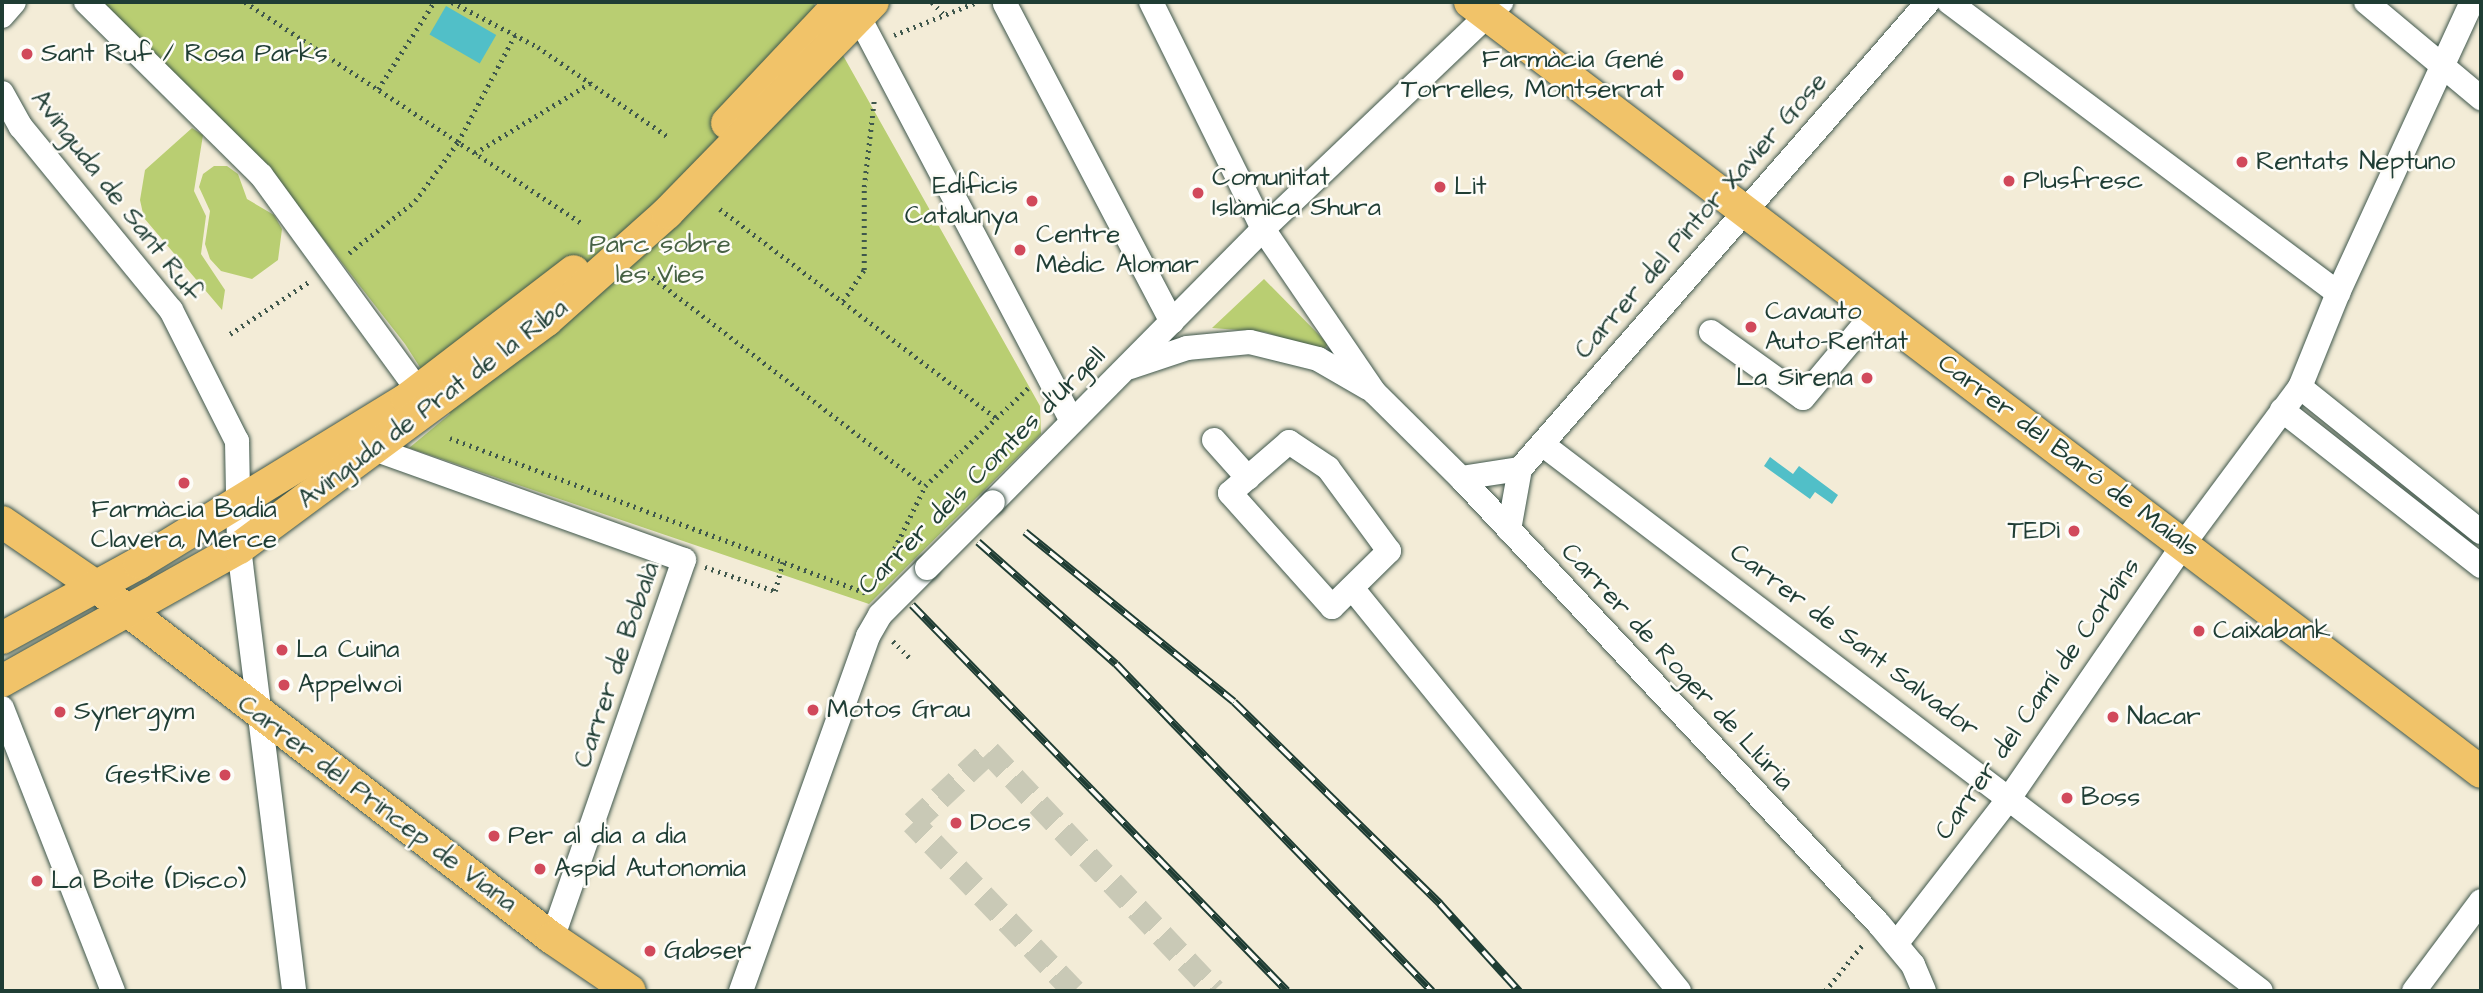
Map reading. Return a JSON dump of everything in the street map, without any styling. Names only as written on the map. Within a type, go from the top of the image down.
[{"type":"main road","name":"Carrer del Baró de Maials","points":[[1486,5],[1744,212],[2185,542],[2481,772]]},
{"type":"main road","name":"Avinguda de Prat de la Riba","points":[[2,638],[97,587],[239,503],[418,390],[589,260],[856,6]]},
{"type":"main road","name":"Avinguda de Prat de la Riba","points":[[2,681],[239,548],[377,450],[593,282],[856,6]]},
{"type":"main road","points":[[2,522],[97,587]]},
{"type":"main road","name":"Carrer del Princep de Viana","points":[[97,587],[260,716],[552,938],[630,991]]},
{"type":"street","points":[[2,16],[14,2]]},
{"type":"street","points":[[86,2],[261,175],[418,390]]},
{"type":"street","name":"Carrer de Roger de Llúria","points":[[1151,2],[1263,229],[1374,392],[1461,478],[1879,924],[1913,965],[1924,991]]},
{"type":"street","points":[[1949,2],[2152,158],[2338,293]]},
{"type":"street","points":[[2366,2],[2481,98]]},
{"type":"street","name":"Carrer del Camí de Corbins","points":[[1896,944],[2010,797],[2185,542],[2300,387],[2338,293],[2472,2]]},
{"type":"street","points":[[1005,4],[1172,321]]},
{"type":"street","name":"Carrer del Pintor Xavier Gose","points":[[1520,469],[1744,212],[1920,4]]},
{"type":"street","name":"Carrer dels Comtes d'Urgell","points":[[741,991],[868,636],[880,615],[1486,5]]},
{"type":"street","points":[[856,6],[1072,421]]},
{"type":"street","name":"Avinguda de Sant Ruf","points":[[2,93],[21,127],[171,310],[237,441],[239,548],[294,991]]},
{"type":"street","points":[[1711,332],[1803,398],[1875,312]]},
{"type":"street","name":"Carrer de Roger de Llúria","points":[[1126,368],[1187,348],[1250,342],[1318,359],[1374,392]]},
{"type":"street","points":[[2300,387],[2481,532]]},
{"type":"street","points":[[2282,410],[2481,566]]},
{"type":"street","points":[[1214,440],[1248,478]]},
{"type":"street","points":[[1289,442],[1328,468],[1389,551],[1352,588],[1332,607],[1230,493],[1289,442]]},
{"type":"street","name":"Carrer de Sant Salvador","points":[[1542,444],[2010,797],[2261,991]]},
{"type":"street","name":"Carrer de Bobalà","points":[[377,450],[684,560],[552,938]]},
{"type":"street","points":[[1461,478],[1520,469],[1509,530]]},
{"type":"street","points":[[1352,588],[1679,991]]},
{"type":"street","points":[[2,708],[113,991]]},
{"type":"street","points":[[2414,991],[2481,901]]},
{"type":"path","points":[[245,2],[581,223]]},
{"type":"path","points":[[378,89],[434,2]]},
{"type":"path","points":[[452,2],[515,35],[592,82],[667,136]]},
{"type":"path","points":[[932,2],[945,15]]},
{"type":"path","points":[[892,36],[977,2]]},
{"type":"path","points":[[230,334],[330,267],[415,201],[458,142],[515,35]]},
{"type":"path","points":[[475,153],[592,82]]},
{"type":"path","points":[[842,302],[864,270],[864,187],[874,99]]},
{"type":"path","points":[[720,209],[996,418]]},
{"type":"path","points":[[647,273],[925,486]]},
{"type":"path","points":[[450,438],[871,595],[925,486],[1032,384]]},
{"type":"path","points":[[684,560],[775,591],[783,562]]},
{"type":"path","points":[[888,636],[910,658]]},
{"type":"path","points":[[1825,991],[1879,924]]},
{"type":"green space","name":"Parc sobre les Vies","points":[[99,2],[813,2],[1040,406],[1041,434],[869,604],[409,448],[450,414],[405,344],[293,200]]},
{"type":"green space","points":[[192,128],[203,135],[194,191],[206,216],[201,254],[225,290],[222,310],[144,218],[140,200],[145,170]]},
{"type":"green space","points":[[214,166],[227,166],[238,174],[247,199],[274,215],[282,229],[278,260],[252,279],[221,271],[210,259],[205,244],[210,211],[199,187],[203,174]]},
{"type":"green space","points":[[1264,279],[1328,344],[1323,351],[1265,332],[1212,328]]},
{"type":"water","points":[[446,6],[496,35],[480,64],[430,35]]},
{"type":"water","points":[[1770,457],[1793,474],[1799,466],[1838,495],[1832,504],[1815,492],[1810,499],[1764,466]]},
{"type":"tunnel","points":[[1074,991],[913,823],[989,752],[1214,991]]},
{"type":"railway","points":[[1025,532],[1234,702],[1440,904],[1519,991]]},
{"type":"railway","points":[[978,542],[1116,664],[1432,991]]},
{"type":"railway","points":[[912,605],[1287,991]]},
{"type":"place","name":"Sant Ruf / Rosa Parks","points":[[27,54]]},
{"type":"place","name":"Farmàcia Gené Torrelles, Montserrat","points":[[1678,75]]},
{"type":"place","name":"Rentats Neptuno","points":[[2242,162]]},
{"type":"place","name":"Plusfresc","points":[[2009,181]]},
{"type":"place","name":"Lit","points":[[1440,187]]},
{"type":"place","name":"Comunitat Islàmica Shura","points":[[1198,193]]},
{"type":"place","name":"Edificis Catalunya","points":[[1032,201]]},
{"type":"place","name":"Centre Mèdic Alomar","points":[[1020,250]]},
{"type":"place","name":"Cavauto Auto-Rentat","points":[[1751,327]]},
{"type":"place","name":"La Sirena","points":[[1867,378]]},
{"type":"place","name":"Farmàcia Badia Clavera, Merce","points":[[184,483]]},
{"type":"place","name":"TEDi","points":[[2074,531]]},
{"type":"place","name":"Caixabank","points":[[2199,631]]},
{"type":"place","name":"La Cuina","points":[[282,650]]},
{"type":"place","name":"Appelwoi","points":[[284,685]]},
{"type":"place","name":"Motos Grau","points":[[813,710]]},
{"type":"place","name":"Synergym","points":[[60,712]]},
{"type":"place","name":"Nacar","points":[[2113,717]]},
{"type":"place","name":"GestRive","points":[[225,775]]},
{"type":"place","name":"Boss","points":[[2067,798]]},
{"type":"place","name":"Docs","points":[[956,823]]},
{"type":"place","name":"Per al dia a dia","points":[[494,836]]},
{"type":"place","name":"Aspid Autonomia","points":[[540,869]]},
{"type":"place","name":"La Boite (Disco)","points":[[37,881]]},
{"type":"place","name":"Gabser","points":[[650,951]]}]
